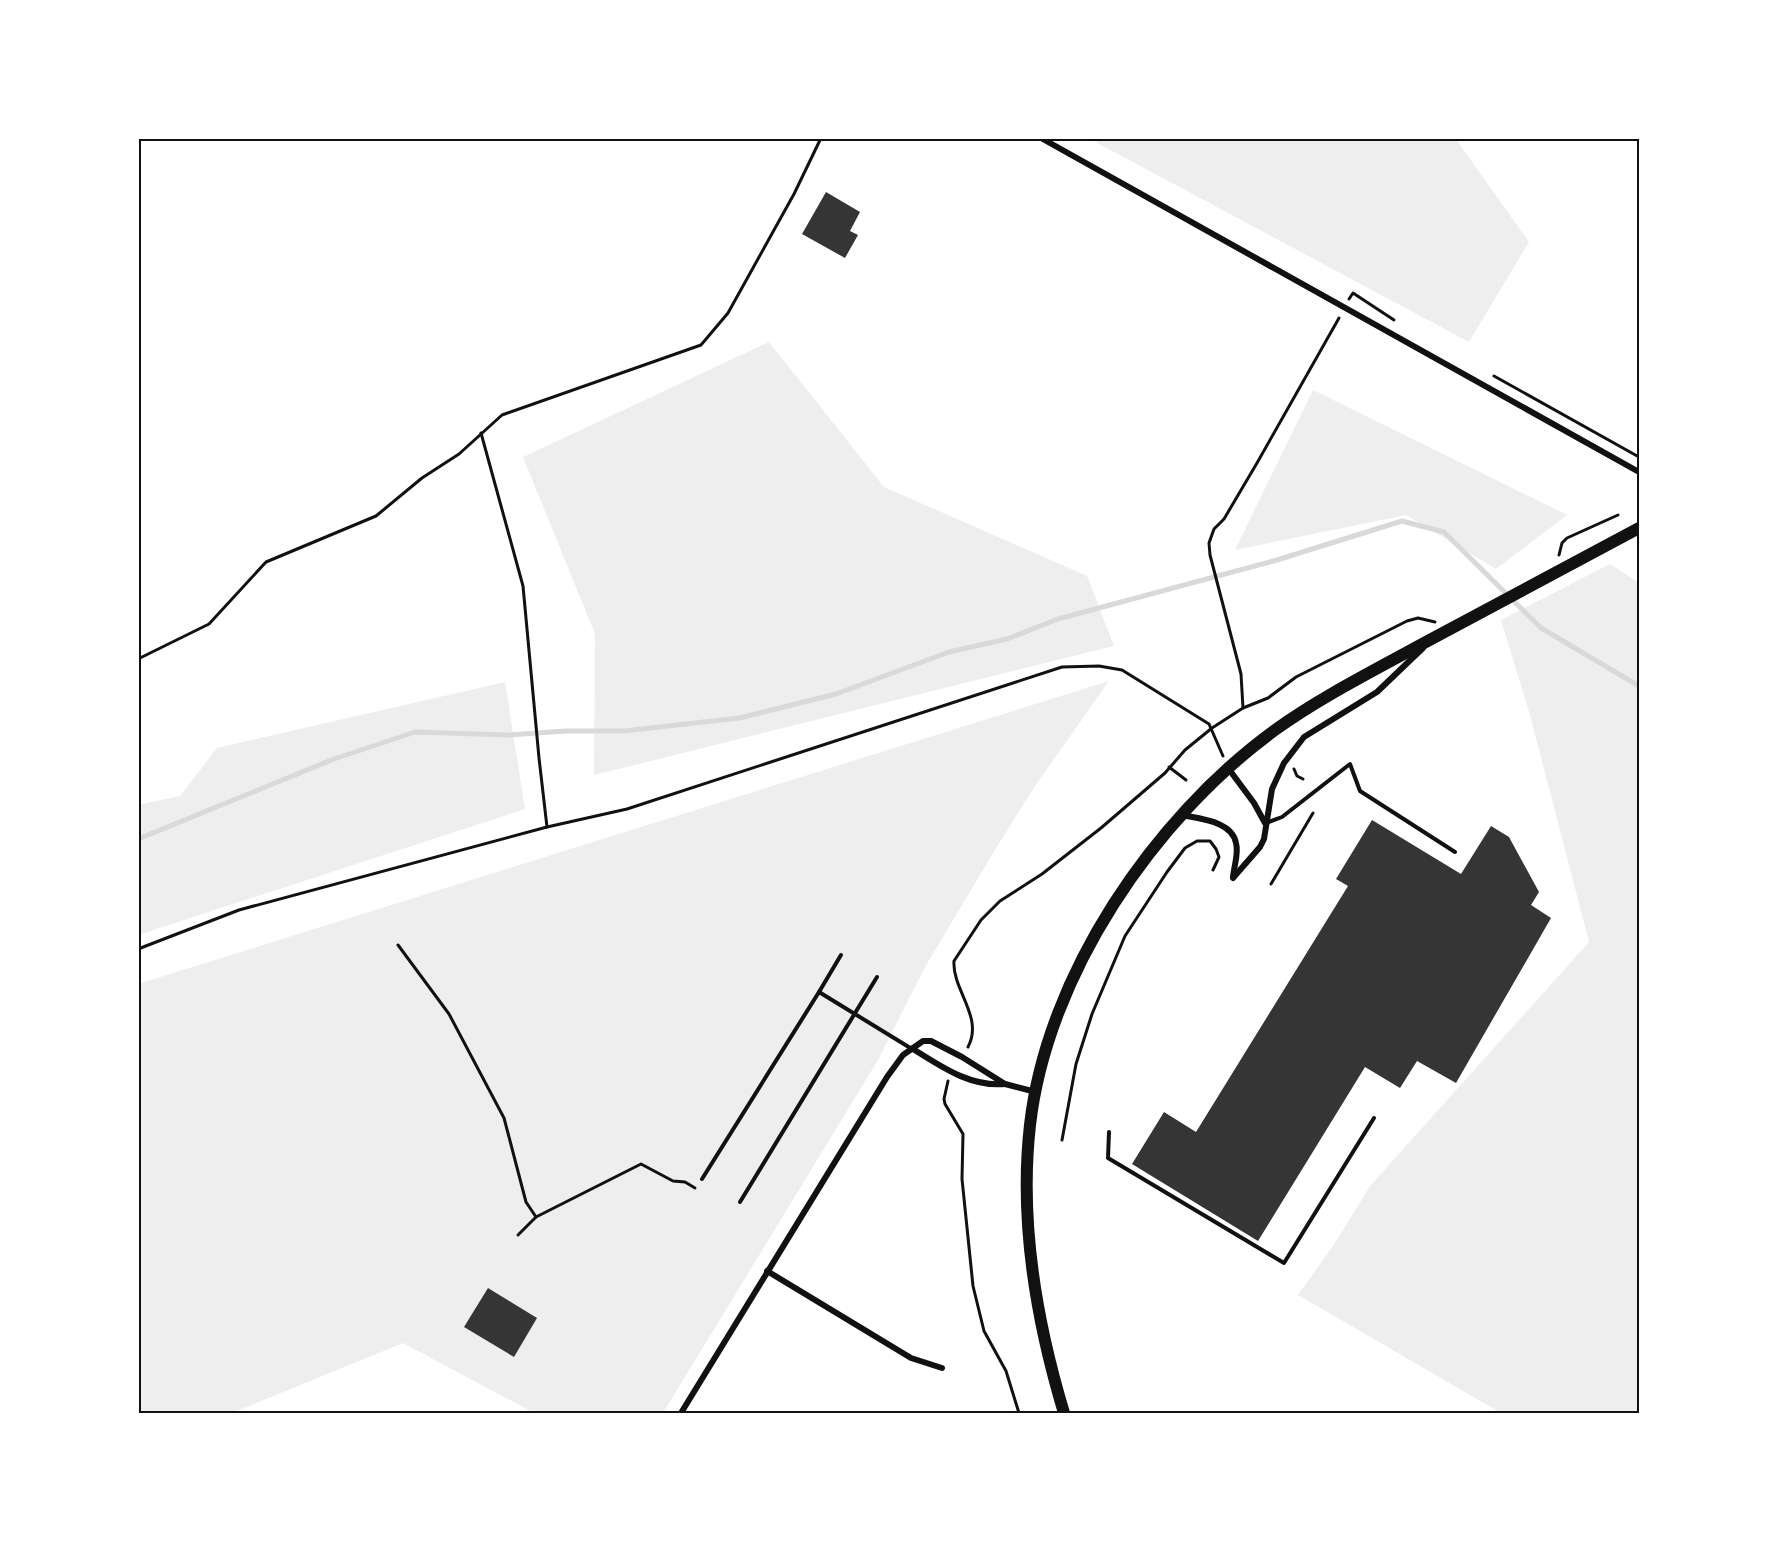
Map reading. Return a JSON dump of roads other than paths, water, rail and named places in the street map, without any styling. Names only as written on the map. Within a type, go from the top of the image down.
[{"type":"main road","points":[[1064,1413],[1045,1342],[1029,1243],[1028,1148],[1036,1092],[1050,1034],[1105,919],[1133,875],[1182,815],[1228,768],[1256,744],[1311,706],[1639,528]]},
{"type":"street","points":[[1041,138],[1639,472]]},
{"type":"street","points":[[1182,815],[1212,821],[1231,832],[1237,843],[1233,878],[1260,847],[1264,839],[1272,789],[1284,763],[1304,737],[1377,692],[1435,638]]},
{"type":"street","points":[[1228,768],[1254,803],[1265,824]]},
{"type":"street","points":[[681,1413],[893,1066],[903,1055],[923,1041],[939,1044],[1005,1084],[1036,1092]]},
{"type":"street","points":[[913,1049],[967,1080],[989,1086],[1005,1084]]},
{"type":"street","points":[[767,1271],[901,1353],[942,1368]]},
{"type":"lane","points":[[1265,824],[1282,817],[1350,764],[1360,791],[1455,852]]},
{"type":"lane","points":[[702,1179],[841,955]]},
{"type":"lane","points":[[740,1202],[877,977]]},
{"type":"lane","points":[[819,992],[913,1049]]},
{"type":"lane","points":[[1109,1132],[1108,1158],[1284,1263],[1374,1118]]},
{"type":"waterway","points":[[138,839],[334,759],[415,732],[509,735],[566,731],[624,731],[739,718],[836,694],[949,652],[1007,639],[1058,619],[1277,560],[1402,521],[1444,532],[1541,628],[1639,686]]}]
